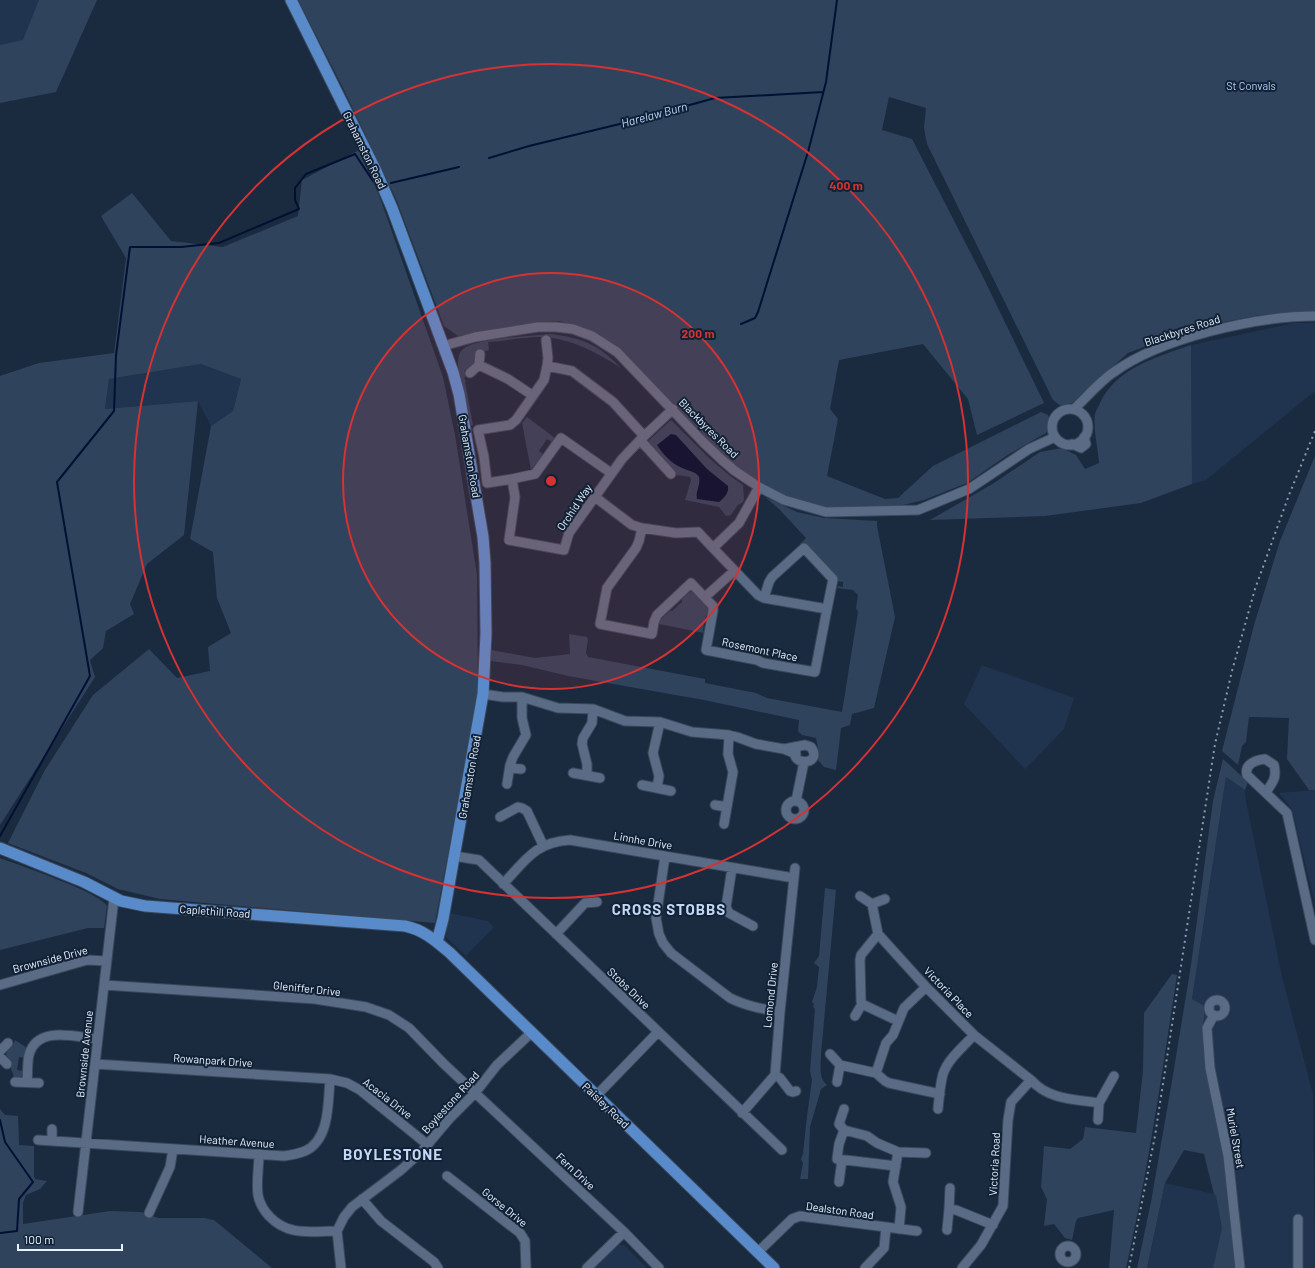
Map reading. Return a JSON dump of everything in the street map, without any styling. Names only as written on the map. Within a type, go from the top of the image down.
[{"type":"main road","name":"Grahamston Road","points":[[291,0],[376,171],[392,208],[443,346],[457,386],[483,537],[485,557],[486,634],[483,694],[437,942]]},
{"type":"main road","name":"Caplethill Road","points":[[0,848],[84,882],[114,898],[130,904],[405,926],[417,929],[437,942]]},
{"type":"main road","name":"Paisley Road","points":[[437,942],[532,1032],[774,1268]]},
{"type":"street","name":"Blackbyres Road","points":[[1074,409],[1114,372],[1146,353],[1178,341],[1249,323],[1315,316]]},
{"type":"street","name":"Blackbyres Road","points":[[443,346],[475,337],[538,326],[556,326],[573,329],[592,336],[617,352],[722,460],[759,487],[784,500],[826,512],[918,510],[969,489],[1029,449],[1055,437]]},
{"type":"street","points":[[546,340],[548,358],[544,380],[532,395],[516,420],[510,425],[478,430],[484,457],[487,483],[535,474],[561,438],[611,473]]},
{"type":"street","points":[[470,373],[479,366],[480,354]]},
{"type":"street","points":[[479,366],[508,379],[532,395]]},
{"type":"street","points":[[547,366],[572,371],[614,402],[671,474]]},
{"type":"street","name":"Orchid Way","points":[[512,479],[515,497],[509,540],[564,550],[569,532],[611,473],[642,438],[673,409]]},
{"type":"street","points":[[1074,409],[1084,416],[1088,426],[1084,437],[1080,441],[1072,444],[1064,444],[1055,437],[1052,431],[1052,425],[1054,419],[1062,410],[1074,409]]},
{"type":"street","points":[[713,548],[739,523],[759,487]]},
{"type":"street","points":[[595,497],[632,525],[676,533],[698,532],[756,594],[764,598],[827,609],[833,579],[804,548],[772,577],[768,582],[764,598]]},
{"type":"street","name":"Rosemont Place","points":[[642,528],[636,548],[607,588],[600,624],[652,634],[657,615],[691,583],[713,606],[706,650],[757,660],[763,663],[815,672],[827,609]]},
{"type":"street","points":[[705,597],[734,571]]},
{"type":"street","points":[[483,694],[503,697],[522,697],[558,708],[593,709],[625,721],[660,722],[692,732],[729,735],[756,744],[784,749],[803,746],[813,750],[813,756],[810,761],[804,762],[798,760],[803,746]]},
{"type":"street","points":[[507,784],[515,752],[526,735],[522,718],[522,697]]},
{"type":"street","points":[[587,775],[587,764],[582,744],[583,738],[592,723],[593,709]]},
{"type":"street","points":[[657,788],[659,776],[653,753],[660,722]]},
{"type":"street","points":[[724,824],[733,772],[728,754],[729,735]]},
{"type":"street","points":[[796,801],[804,762]]},
{"type":"street","points":[[510,768],[521,769]]},
{"type":"street","points":[[573,773],[600,778]]},
{"type":"street","points":[[642,785],[671,791]]},
{"type":"street","points":[[1266,792],[1287,813],[1315,940]]},
{"type":"street","points":[[715,805],[727,807]]},
{"type":"street","points":[[500,817],[518,807],[524,809],[543,845]]},
{"type":"street","name":"Linnhe Drive","points":[[503,884],[535,850],[543,845],[556,841],[570,840],[794,878]]},
{"type":"street","name":"Stobs Drive","points":[[454,856],[479,860],[782,1150]]},
{"type":"street","points":[[665,856],[656,918],[659,934],[663,943],[672,953],[730,998],[737,1002],[757,1008],[780,1012]]},
{"type":"street","points":[[732,868],[726,907],[730,913],[753,926]]},
{"type":"street","name":"Lomond Drive","points":[[775,1075],[795,868]]},
{"type":"street","points":[[855,1016],[862,1004],[861,954],[878,934],[872,904],[860,896]]},
{"type":"street","name":"Brownside Avenue","points":[[78,1212],[114,898]]},
{"type":"street","points":[[872,904],[885,899]]},
{"type":"street","points":[[556,934],[586,903],[597,902]]},
{"type":"street","name":"Victoria Place","points":[[878,934],[926,987],[974,1035],[1031,1080],[1042,1091],[1056,1097],[1099,1103]]},
{"type":"street","name":"Brownside Drive","points":[[0,985],[87,960],[106,961]]},
{"type":"street","name":"Gleniffer Drive","points":[[104,986],[315,999],[366,1007],[389,1015],[404,1024],[475,1093]]},
{"type":"street","points":[[876,1072],[886,1043],[893,1035],[904,1008],[926,987]]},
{"type":"street","points":[[862,1004],[898,1021]]},
{"type":"street","name":"Muriel Street","points":[[1214,1015],[1207,1028],[1210,1068],[1228,1156],[1240,1268]]},
{"type":"street","name":"Boylestone Road","points":[[337,1231],[344,1217],[352,1207],[401,1170],[428,1145],[450,1118],[475,1093],[497,1065],[532,1032]]},
{"type":"street","points":[[596,1096],[658,1032]]},
{"type":"street","points":[[27,1082],[29,1054],[34,1044],[43,1037],[52,1035],[97,1039]]},
{"type":"street","points":[[938,1109],[943,1074],[946,1067],[951,1059],[974,1035]]},
{"type":"street","points":[[0,1051],[8,1043]]},
{"type":"street","points":[[830,1054],[840,1065],[876,1072],[889,1084],[940,1094]]},
{"type":"street","name":"Rowanpark Drive","points":[[95,1064],[330,1079]]},
{"type":"street","points":[[837,1082],[840,1065]]},
{"type":"street","points":[[742,1113],[775,1075],[780,1078],[790,1091],[796,1091]]},
{"type":"street","points":[[1098,1120],[1099,1103],[1114,1076]]},
{"type":"street","name":"Acacia Drive","points":[[330,1079],[347,1083],[360,1090],[428,1145]]},
{"type":"street","name":"Heather Avenue","points":[[38,1140],[284,1156],[296,1154],[306,1151],[313,1145],[325,1126],[330,1079]]},
{"type":"street","name":"Victoria Road","points":[[962,1268],[981,1245],[1003,1206],[1008,1120],[1011,1102],[1031,1080]]},
{"type":"street","points":[[15,1082],[39,1083]]},
{"type":"street","name":"Fern Drive","points":[[475,1093],[624,1232],[659,1268]]},
{"type":"street","points":[[844,1109],[838,1124],[844,1130],[867,1136],[877,1143],[898,1152],[926,1153]]},
{"type":"street","points":[[52,1129],[52,1141]]},
{"type":"street","points":[[844,1130],[839,1144],[837,1159],[896,1166]]},
{"type":"street","points":[[149,1207],[170,1167],[173,1149]]},
{"type":"street","points":[[898,1152],[893,1182],[901,1206],[899,1229]]},
{"type":"street","points":[[259,1154],[258,1194],[260,1202],[267,1214],[277,1224],[286,1229],[302,1232],[337,1231],[341,1268]]},
{"type":"street","points":[[838,1182],[842,1160]]},
{"type":"street","name":"Gorse Drive","points":[[447,1176],[520,1233],[525,1241],[526,1268]]},
{"type":"street","points":[[947,1230],[950,1188]]},
{"type":"street","points":[[362,1199],[381,1221],[434,1262],[438,1268]]},
{"type":"street","points":[[949,1209],[956,1210],[993,1225]]},
{"type":"street","name":"Dealston Road","points":[[758,1252],[792,1219],[800,1216],[918,1231]]},
{"type":"street","points":[[1298,1219],[1298,1268]]},
{"type":"street","name":"Dealston Road","points":[[865,1268],[884,1248],[886,1228]]},
{"type":"street","points":[[587,1268],[624,1232]]},
{"type":"shaded area","points":[[0,0],[92,0],[0,102]]},
{"type":"shaded area","points":[[1294,323],[1315,323],[1315,391],[1206,480],[1192,484],[1191,345]]},
{"type":"shaded area","points":[[201,364],[241,379],[233,411],[211,426],[198,401],[105,409],[109,379]]},
{"type":"shaded area","points":[[671,434],[676,435],[707,469],[728,486],[726,495],[719,502],[697,499],[699,482],[698,475],[673,463],[659,448],[657,445]]},
{"type":"shaded area","points":[[982,665],[1074,698],[1064,729],[1025,769],[964,704]]},
{"type":"shaded area","points":[[1226,777],[1245,790],[1282,977],[1313,1094],[1315,1268],[1147,1268],[1165,1183],[1214,1194],[1225,1169],[1205,1064],[1203,1027],[1205,1009],[1203,1005],[1192,999]]},
{"type":"shaded area","points":[[1315,790],[1315,904],[1292,809],[1279,793]]},
{"type":"shaded area","points":[[449,913],[488,921],[494,927],[466,956],[446,937]]},
{"type":"shaded area","points":[[618,1245],[624,1245],[647,1268],[593,1268]]},
{"type":"green space","points":[[39,0],[97,0],[56,92],[0,103],[0,45],[23,40]]},
{"type":"green space","name":"St Convals","points":[[298,0],[1315,0],[1315,312],[1260,315],[1193,328],[1128,353],[1072,403],[1061,406],[1053,400],[927,144],[924,128],[926,108],[889,97],[882,130],[912,139],[983,277],[1044,403],[977,435],[968,399],[923,344],[839,360],[830,409],[838,419],[827,476],[885,499],[898,498],[933,466],[1041,412],[1048,415],[1051,423],[1046,433],[1009,454],[967,483],[924,500],[890,508],[850,509],[817,507],[780,493],[746,475],[710,444],[616,345],[586,328],[559,321],[540,322],[458,336],[444,326],[396,199],[343,88]]},
{"type":"green space","points":[[359,150],[379,195],[443,377],[455,435],[477,575],[478,695],[435,923],[160,899],[118,889],[86,873],[8,843],[45,770],[93,695],[149,649],[177,678],[210,671],[208,647],[231,633],[217,598],[213,552],[190,539],[211,426],[233,411],[241,379],[201,364],[109,379],[105,409],[198,401],[184,535],[147,564],[130,604],[134,614],[106,631],[103,648],[90,660],[95,677],[0,825],[0,376],[39,363],[114,353],[126,258],[101,216],[132,193],[171,241],[223,247],[298,216],[302,180]]},
{"type":"green space","points":[[550,334],[581,340],[597,348],[622,369],[583,347],[562,340],[540,337],[488,342],[489,350],[476,350],[474,363],[464,371],[467,375],[464,378],[466,381],[473,425],[471,426],[458,365],[459,355],[462,350],[468,346],[490,340]]},
{"type":"green space","points":[[1191,345],[1192,484],[1141,503],[1045,516],[930,520],[994,483],[1040,452],[1062,448],[1076,455],[1085,469],[1099,463],[1095,432],[1095,414],[1107,391],[1127,372],[1139,365],[1151,359]]},
{"type":"green space","points":[[527,417],[555,438],[552,442],[547,439],[539,451],[543,454],[531,470],[522,423]]},
{"type":"green space","points":[[671,420],[709,458],[743,485],[743,502],[737,506],[731,515],[726,516],[719,507],[685,500],[691,480],[690,477],[677,475],[674,473],[646,443]]},
{"type":"green space","points":[[1315,456],[1315,790],[1309,790],[1287,759],[1289,718],[1249,717],[1246,742],[1242,746],[1238,765],[1222,751],[1254,625],[1280,541]]},
{"type":"green space","points":[[765,497],[797,512],[824,518],[877,521],[895,617],[874,708],[852,714],[850,725],[841,728],[836,770],[824,767],[817,759],[819,753],[816,738],[802,735],[798,731],[799,720],[704,700],[568,676],[522,665],[491,661],[491,650],[535,658],[570,654],[569,634],[587,637],[586,653],[588,657],[705,679],[705,683],[756,693],[767,698],[842,712],[858,612],[856,608],[858,595],[853,590],[837,588],[838,586],[843,587],[843,582],[836,581],[836,578],[805,543],[802,545],[800,544],[806,538],[779,509]]},
{"type":"green space","points":[[691,591],[709,609],[703,629],[704,633],[659,624],[660,620],[682,602],[682,599]]},
{"type":"green space","points":[[1223,759],[1248,782],[1245,790],[1226,777],[1192,999],[1203,1005],[1205,1009],[1203,1027],[1205,1064],[1222,1148],[1235,1268],[1213,1268],[1222,1228],[1216,1195],[1214,1194],[1204,1154],[1184,1150],[1165,1183],[1147,1268],[1137,1268],[1151,1202],[1173,1075],[1191,965],[1213,801]]},
{"type":"green space","points":[[0,858],[75,887],[101,900],[107,906],[104,928],[88,928],[0,950]]},
{"type":"green space","points":[[825,888],[836,890],[821,1054],[821,1075],[822,1079],[827,1085],[821,1089],[810,1127],[808,1179],[800,1179],[803,1163],[801,1159],[803,1154],[812,1080],[810,1071],[815,1009],[812,1002],[817,987],[819,967],[814,963],[819,956]]},
{"type":"green space","points":[[1172,974],[1177,975],[1154,1122],[1134,1232],[1126,1268],[1109,1268],[1114,1210],[1078,1218],[1072,1240],[1065,1238],[1054,1224],[1044,1226],[1047,1199],[1041,1187],[1044,1146],[1070,1149],[1083,1139],[1085,1127],[1136,1133],[1143,1071],[1144,1013]]},
{"type":"green space","points":[[15,1040],[27,1048],[25,1058],[19,1057],[17,1070],[24,1071],[23,1075],[19,1078],[14,1077],[10,1066],[10,1061],[6,1056],[7,1051]]},
{"type":"green space","points":[[0,1109],[5,1115],[18,1116],[19,1145],[34,1146],[35,1179],[47,1181],[40,1189],[26,1195],[23,1203],[23,1224],[110,1211],[141,1212],[158,1218],[204,1218],[214,1220],[272,1268],[0,1268]]},
{"type":"waterway","points":[[741,324],[755,318],[758,312],[808,152],[826,82],[837,0]]},
{"type":"waterway","name":"Harelaw Burn","points":[[489,158],[529,146],[632,121],[715,98],[823,92]]},
{"type":"waterway","points":[[0,836],[90,676],[57,482],[114,411],[116,355],[130,247],[181,247],[219,243],[299,209],[295,200],[295,188],[306,174],[355,154],[373,181]]},
{"type":"waterway","points":[[391,183],[459,167]]},
{"type":"waterway","points":[[0,1120],[5,1142],[33,1182],[19,1199],[17,1231],[0,1233]]},
{"type":"railway","points":[[1129,1268],[1155,1136],[1215,744],[1232,671],[1255,589],[1289,495],[1315,431]]},
{"type":"district","name":"CROSS STOBBS","points":[[669,909]]},
{"type":"district","name":"BOYLESTONE","points":[[393,1154]]}]
